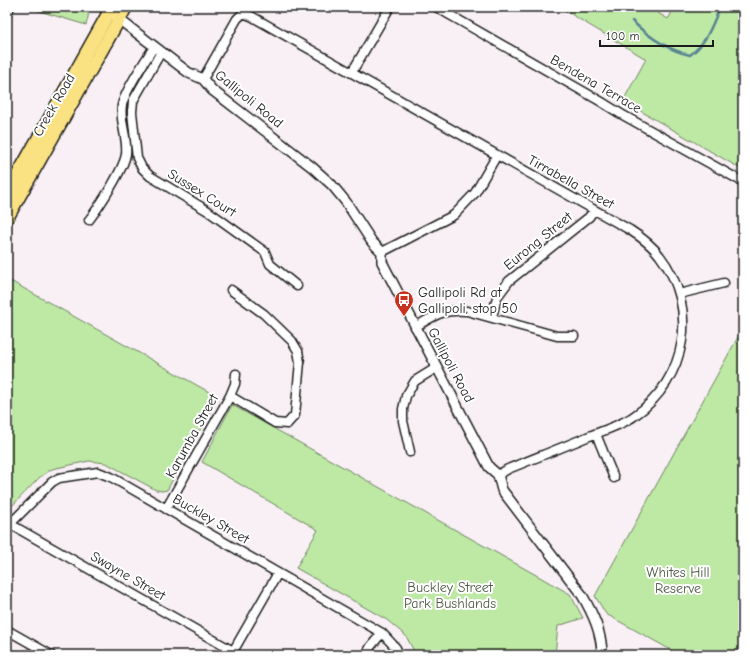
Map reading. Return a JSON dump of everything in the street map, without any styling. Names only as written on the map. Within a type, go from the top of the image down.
[{"type":"main road","name":"Creek Road","points":[[7,218],[126,7]]},
{"type":"main road","name":"Creek Road","points":[[7,194],[108,9]]},
{"type":"street","points":[[7,13],[10,7]]},
{"type":"street","points":[[352,72],[390,7]]},
{"type":"street","name":"Bendena Terrace","points":[[436,7],[620,114],[743,182]]},
{"type":"street","name":"Gallipoli Road","points":[[108,9],[119,20],[189,73],[203,79],[212,90],[312,167],[332,185],[346,202],[372,242],[382,252],[382,262],[489,467],[498,475],[502,490],[587,603],[598,628],[602,655]]},
{"type":"street","name":"Tirrabella Street","points":[[203,79],[237,19],[243,13],[251,16],[630,230],[644,240],[659,255],[672,274],[679,294],[683,312],[684,329],[681,350],[674,369],[665,386],[634,416],[596,434],[508,469],[498,475]]},
{"type":"street","points":[[89,220],[98,208],[123,164],[126,153],[121,114],[124,97],[158,50]]},
{"type":"street","name":"Sussex Court","points":[[158,50],[133,100],[132,112],[137,158],[142,168],[150,176],[208,211],[265,252],[270,264],[297,286]]},
{"type":"street","points":[[124,97],[133,100]]},
{"type":"street","points":[[382,252],[454,215],[475,193],[497,156]]},
{"type":"street","name":"Eurong Street","points":[[492,317],[498,297],[509,281],[589,217],[594,210]]},
{"type":"street","points":[[679,294],[724,283]]},
{"type":"street","points":[[230,396],[275,423],[287,424],[296,415],[300,362],[298,351],[292,341],[264,314],[231,290]]},
{"type":"street","points":[[415,327],[442,312],[453,310],[467,311],[492,317],[557,336],[574,336]]},
{"type":"street","points":[[410,452],[403,421],[402,409],[406,396],[415,381],[436,368]]},
{"type":"street","name":"Karumba Street","points":[[166,509],[230,396],[235,384],[236,374]]},
{"type":"street","points":[[596,434],[614,478]]},
{"type":"street","name":"Buckley Street","points":[[8,526],[52,482],[59,478],[98,472],[112,477],[382,633],[396,648],[399,655]]},
{"type":"street","name":"Swayne Street","points":[[8,526],[232,653]]},
{"type":"street","points":[[232,653],[278,573]]},
{"type":"street","points":[[7,630],[51,655]]},
{"type":"street","points":[[366,655],[371,646],[382,633]]},
{"type":"green space","points":[[26,7],[84,7],[88,11],[88,17],[86,25]]},
{"type":"green space","points":[[559,7],[648,7],[668,19],[675,7],[743,7],[743,170],[623,101],[646,59]]},
{"type":"green space","points":[[7,279],[218,397],[167,490],[156,490],[106,463],[89,461],[52,469],[40,477],[10,508],[7,506]]},
{"type":"green space","name":"Whites Hill Reserve","points":[[743,328],[743,655],[680,655],[606,614],[595,596]]},
{"type":"green space","name":"Buckley Street Park Bushlands","points":[[232,405],[570,594],[583,618],[558,626],[555,655],[416,655],[406,636],[387,620],[296,568],[318,530],[202,462]]},
{"type":"waterway","points":[[632,21],[659,42],[674,50],[690,55],[705,39],[720,7]]},
{"type":"place","name":"Gallipoli Rd at Gallipoli, stop 50","points":[[404,317]]}]
